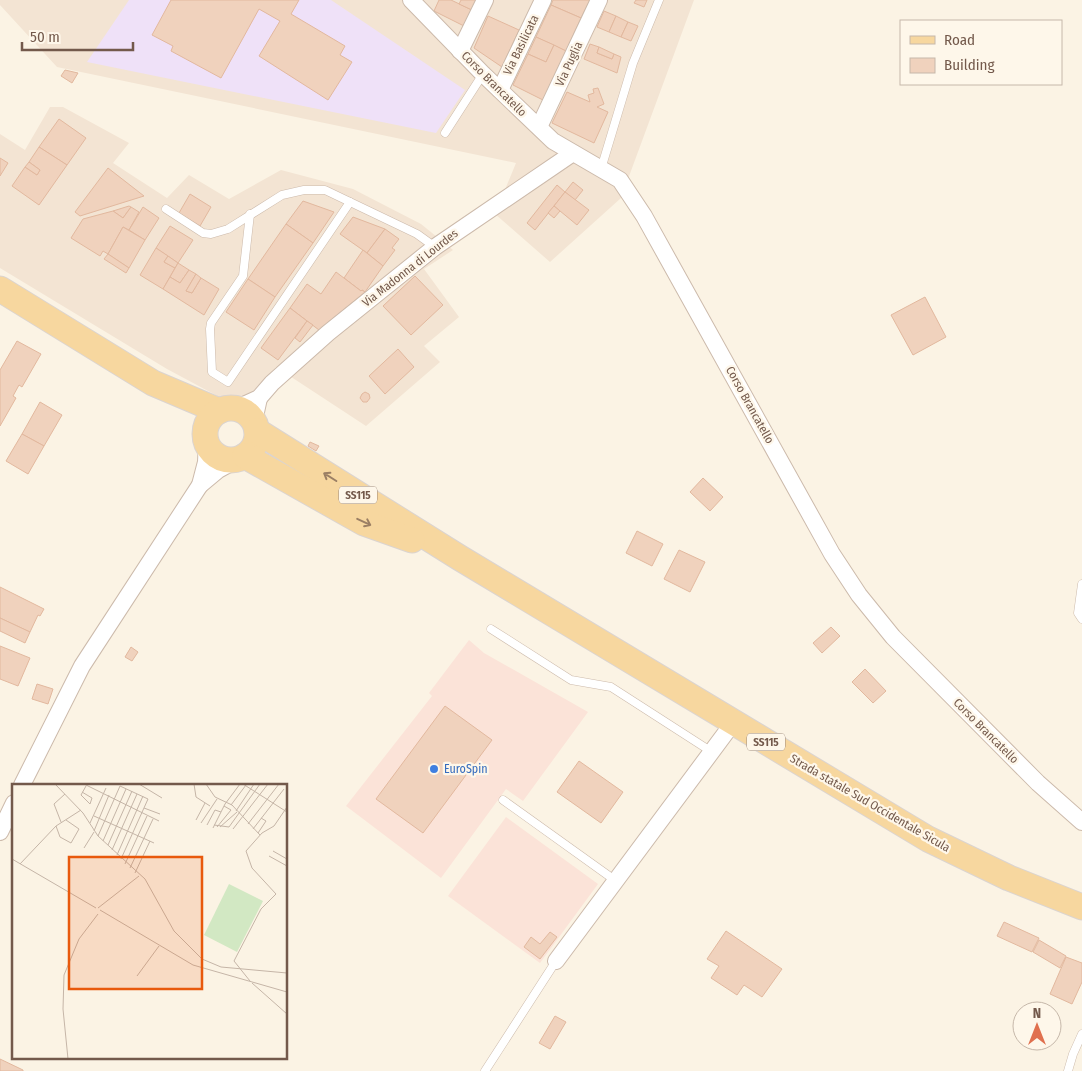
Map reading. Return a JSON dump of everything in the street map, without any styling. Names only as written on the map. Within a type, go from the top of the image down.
[{"type":"main road","name":"Strada statale Sud Occidentale Sicula","points":[[0,289],[153,383],[241,418],[460,558],[928,839],[1009,878],[1082,906]]},
{"type":"main road","name":"Strada statale Sud Occidentale Sicula","points":[[153,383],[206,438],[211,450],[221,457],[231,460],[243,457],[364,523],[460,558]]},
{"type":"main road","points":[[206,438],[210,420],[241,418],[256,442],[250,452],[243,457]]},
{"type":"street","name":"Corso Brancatello","points":[[412,0],[427,6],[460,51],[553,141],[620,180],[644,216],[832,554],[859,595],[893,637],[1038,783],[1082,822]]},
{"type":"street","points":[[460,51],[485,0]]},
{"type":"street","name":"Via Basilicata","points":[[500,90],[543,0]]},
{"type":"street","name":"Via Puglia","points":[[539,128],[599,0]]},
{"type":"street","name":"Via Madonna di Lourdes","points":[[241,418],[272,383],[328,333],[435,247],[573,153]]},
{"type":"street","points":[[200,485],[206,462],[206,438]]},
{"type":"street","points":[[23,784],[82,666],[200,485],[218,470],[243,457]]},
{"type":"street","points":[[556,961],[733,723]]},
{"type":"street","points":[[0,832],[12,806]]},
{"type":"lane","points":[[601,169],[633,63],[659,0]]},
{"type":"lane","points":[[444,133],[483,74]]},
{"type":"lane","points":[[166,209],[203,233],[210,234],[228,229],[282,195],[304,190],[325,190],[417,234],[435,247]]},
{"type":"lane","points":[[250,214],[243,276],[211,323],[210,329],[212,372],[228,382],[350,202]]},
{"type":"lane","points":[[1082,584],[1078,613],[1082,619]]},
{"type":"lane","points":[[491,629],[571,680],[611,687],[712,752]]},
{"type":"lane","points":[[503,800],[616,881]]},
{"type":"lane","points":[[485,1071],[556,961]]},
{"type":"lane","points":[[1068,1071],[1082,1034]]},
{"type":"shaded area","points":[[0,0],[694,0],[621,198],[550,262],[495,214],[516,163],[57,67],[0,5]]},
{"type":"shaded area","points":[[129,0],[331,0],[465,90],[436,133],[87,62]]},
{"type":"shaded area","points":[[50,107],[63,107],[129,143],[113,163],[167,198],[189,175],[229,199],[281,170],[353,189],[421,224],[453,250],[424,269],[459,317],[424,346],[440,362],[366,426],[276,367],[238,407],[167,369],[0,268],[0,134],[25,150]]},
{"type":"shaded area","points":[[469,640],[484,653],[588,712],[523,801],[506,789],[441,878],[346,806],[432,696],[429,693]]},
{"type":"shaded area","points":[[506,817],[598,884],[540,963],[448,896]]},
{"type":"building","points":[[171,0],[299,0],[291,14],[345,46],[340,55],[352,62],[328,100],[259,56],[280,21],[259,9],[221,78],[171,51],[173,46],[152,35]]},
{"type":"building","points":[[439,0],[451,0],[472,10],[464,26],[434,11]]},
{"type":"building","points":[[461,0],[476,0],[472,10],[459,4]]},
{"type":"building","points":[[553,0],[590,0],[581,18],[551,5]]},
{"type":"building","points":[[636,0],[647,0],[644,7],[634,3]]},
{"type":"building","points":[[551,5],[581,18],[566,51],[536,37]]},
{"type":"building","points":[[604,11],[616,16],[609,32],[597,27]]},
{"type":"building","points":[[488,16],[519,30],[502,67],[474,48]]},
{"type":"building","points":[[616,16],[628,22],[621,37],[609,32]]},
{"type":"building","points":[[628,22],[638,26],[631,41],[621,37]]},
{"type":"building","points":[[536,37],[554,45],[546,62],[528,54]]},
{"type":"building","points":[[590,44],[599,47],[597,53],[612,59],[614,54],[621,57],[617,73],[584,59]]},
{"type":"building","points":[[554,45],[566,51],[543,100],[513,85],[528,54],[546,62]]},
{"type":"building","points":[[599,47],[614,54],[612,59],[597,53]]},
{"type":"building","points":[[65,70],[78,73],[72,83],[61,76]]},
{"type":"building","points":[[598,88],[604,104],[597,107],[608,112],[594,143],[552,123],[567,92],[590,102],[588,95],[594,93],[593,89]]},
{"type":"building","points":[[59,119],[86,138],[67,165],[39,147]]},
{"type":"building","points":[[39,147],[67,165],[39,205],[12,186],[25,167],[37,175],[40,170],[29,162]]},
{"type":"building","points":[[0,158],[8,163],[0,176]]},
{"type":"building","points":[[29,162],[40,170],[37,175],[25,167]]},
{"type":"building","points":[[108,168],[144,196],[80,216],[75,212]]},
{"type":"building","points":[[573,182],[583,190],[575,200],[565,192]]},
{"type":"building","points":[[557,185],[565,192],[535,230],[527,223]]},
{"type":"building","points":[[565,192],[589,210],[577,225],[554,206]]},
{"type":"building","points":[[190,194],[211,207],[200,226],[179,213]]},
{"type":"building","points":[[303,201],[334,212],[313,243],[286,224]]},
{"type":"building","points":[[554,206],[560,211],[554,218],[548,213]]},
{"type":"building","points":[[131,207],[123,218],[113,211]]},
{"type":"building","points":[[131,207],[139,212],[129,230],[123,227],[108,254],[103,251],[100,256],[71,238],[83,219],[113,211],[123,218]]},
{"type":"building","points":[[143,207],[159,218],[145,240],[129,230]]},
{"type":"building","points":[[353,217],[385,229],[367,253],[340,234]]},
{"type":"building","points":[[286,224],[313,243],[275,297],[248,279]]},
{"type":"building","points":[[170,226],[193,240],[178,263],[156,248]]},
{"type":"building","points":[[123,227],[145,240],[129,268],[108,254]]},
{"type":"building","points":[[385,229],[399,239],[392,248],[395,250],[383,266],[367,253]]},
{"type":"building","points":[[156,248],[168,256],[164,262],[175,268],[163,289],[140,275]]},
{"type":"building","points":[[363,250],[383,266],[365,292],[344,278]]},
{"type":"building","points":[[108,254],[129,268],[126,273],[104,259]]},
{"type":"building","points":[[168,256],[178,263],[175,268],[164,262]]},
{"type":"building","points":[[178,263],[189,270],[180,283],[170,277]]},
{"type":"building","points":[[189,270],[196,274],[186,291],[192,293],[201,278],[219,289],[204,315],[163,289],[170,277],[180,283]]},
{"type":"building","points":[[336,272],[365,292],[319,330],[290,308],[307,284],[321,294]]},
{"type":"building","points":[[196,274],[201,278],[192,293],[186,291]]},
{"type":"building","points":[[415,276],[443,305],[411,335],[383,306]]},
{"type":"building","points":[[248,279],[275,297],[254,330],[226,312]]},
{"type":"building","points":[[925,297],[946,337],[913,355],[891,315]]},
{"type":"building","points":[[290,308],[307,321],[278,360],[261,348]]},
{"type":"building","points":[[307,321],[313,325],[300,342],[295,338]]},
{"type":"building","points":[[17,341],[41,354],[22,387],[19,385],[13,396],[16,398],[0,426],[0,370]]},
{"type":"building","points":[[398,349],[414,367],[385,394],[369,376]]},
{"type":"building","points":[[365,392],[369,394],[370,398],[367,402],[363,402],[360,398]]},
{"type":"building","points":[[40,402],[62,415],[44,446],[22,434]]},
{"type":"building","points":[[22,434],[44,446],[28,474],[6,461]]},
{"type":"building","points":[[310,442],[319,446],[316,451],[308,446]]},
{"type":"building","points":[[703,478],[723,497],[710,511],[690,492]]},
{"type":"building","points":[[637,531],[663,544],[652,566],[626,553]]},
{"type":"building","points":[[679,550],[705,562],[690,592],[664,579]]},
{"type":"building","points":[[0,587],[44,609],[40,616],[38,615],[30,632],[0,618]]},
{"type":"building","points":[[0,618],[30,632],[25,643],[0,631]]},
{"type":"building","points":[[831,627],[840,636],[822,653],[813,643]]},
{"type":"building","points":[[0,646],[30,658],[18,686],[0,679]]},
{"type":"building","points":[[131,647],[138,652],[132,661],[125,657]]},
{"type":"building","points":[[865,669],[886,691],[873,703],[852,682]]},
{"type":"building","points":[[37,684],[53,689],[48,704],[32,699]]},
{"type":"building","name":"EuroSpin","points":[[445,706],[492,740],[423,833],[376,799]]},
{"type":"building","points":[[579,761],[623,792],[601,823],[557,792]]},
{"type":"building","points":[[1004,922],[1039,938],[1032,952],[997,936]]},
{"type":"building","points":[[726,931],[782,969],[762,997],[744,985],[737,995],[711,978],[719,966],[707,959]]},
{"type":"building","points":[[550,932],[557,937],[540,959],[524,947],[531,937],[540,944]]},
{"type":"building","points":[[1039,940],[1066,956],[1060,968],[1033,952]]},
{"type":"building","points":[[1066,957],[1082,963],[1082,982],[1072,1004],[1050,994]]},
{"type":"building","points":[[555,1016],[566,1022],[550,1049],[539,1043]]},
{"type":"building","points":[[0,1059],[23,1070],[23,1071],[0,1071]]},
{"type":"place","name":"EuroSpin","points":[[434,769]]}]
